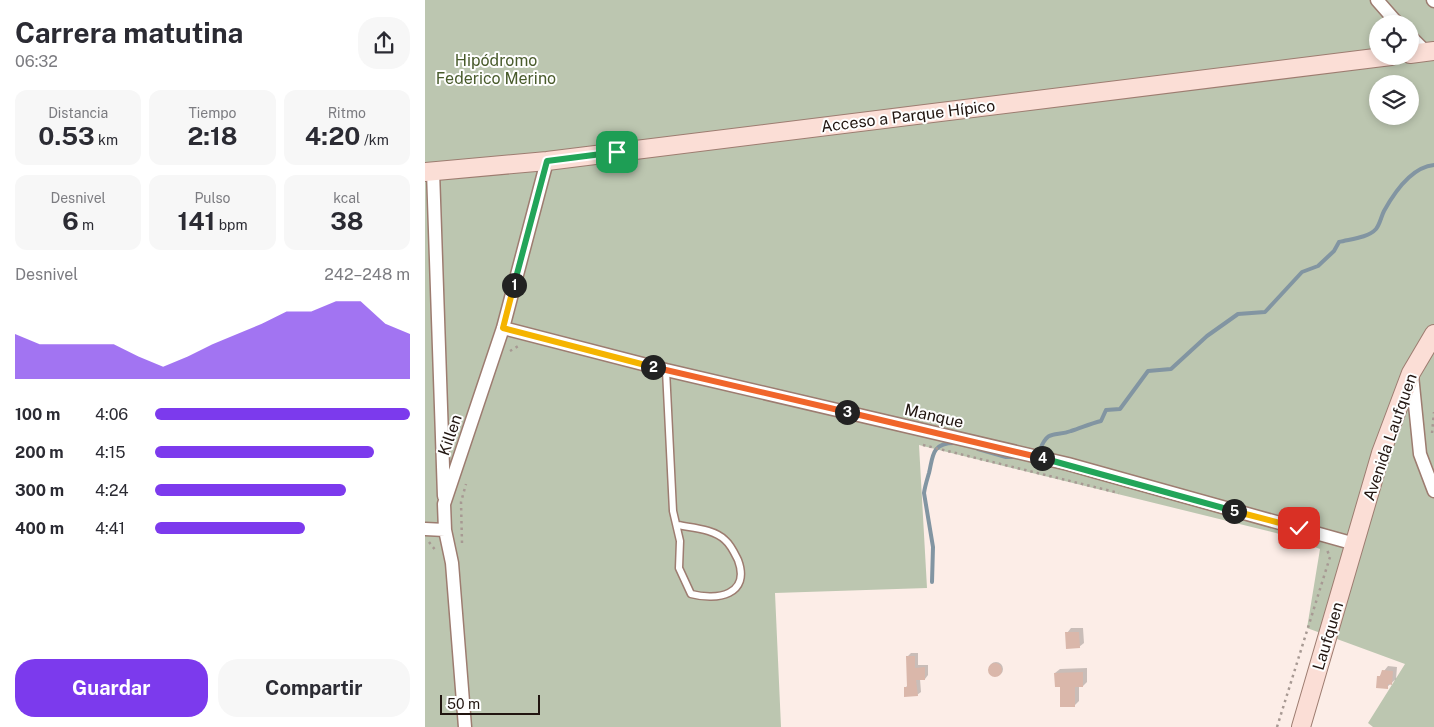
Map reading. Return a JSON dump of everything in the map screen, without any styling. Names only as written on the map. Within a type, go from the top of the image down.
[{"type":"street","points":[[1377,0],[1390,15]]},
{"type":"street","name":"Acceso a Parque Hípico","points":[[429,171],[547,161],[1369,59]]},
{"type":"street","name":"Killen","points":[[465,727],[452,563],[445,530],[444,504],[503,328],[547,161]]},
{"type":"street","points":[[429,171],[444,504]]},
{"type":"street","name":"Manque","points":[[503,328],[666,370],[1068,464],[1355,544]]},
{"type":"street","name":"Avenida Laufquen","points":[[1355,544],[1381,453],[1411,373],[1434,334]]},
{"type":"street","points":[[1411,373],[1419,454],[1434,490]]},
{"type":"street","points":[[425,529],[445,530]]},
{"type":"street","name":"Laufquen","points":[[1301,727],[1355,544]]},
{"type":"lane","points":[[666,370],[673,511],[678,525],[679,568],[691,594],[716,596],[728,594],[737,588],[741,580],[740,566],[725,540],[709,532],[678,525]]},
{"type":"path","points":[[505,354],[519,345],[528,347]]},
{"type":"path","points":[[917,443],[1121,494]]},
{"type":"path","points":[[462,551],[461,502],[466,483]]},
{"type":"path","points":[[425,540],[438,553]]},
{"type":"path","points":[[1277,727],[1330,557],[1325,544]]},
{"type":"green space","name":"Hipódromo Federico Merino","points":[[425,0],[1434,0],[1434,727],[1373,727],[1368,723],[1405,664],[1307,628],[1320,549],[1276,533],[919,445],[927,588],[775,593],[781,727],[425,727]]},
{"type":"building","points":[[1065,632],[1079,632],[1080,648],[1066,649]]},
{"type":"building","points":[[906,656],[915,656],[915,668],[925,667],[925,680],[916,680],[918,696],[904,697],[904,687],[907,687]]},
{"type":"building","points":[[992,663],[998,663],[1002,670],[998,677],[992,677],[988,673],[988,667]]},
{"type":"building","points":[[1382,670],[1393,671],[1392,685],[1388,684],[1388,689],[1376,688],[1377,676],[1380,676]]},
{"type":"building","points":[[1083,672],[1083,687],[1075,687],[1075,707],[1060,707],[1060,687],[1055,687],[1054,673]]},
{"type":"waterway","points":[[1036,451],[1040,450],[1049,436],[1066,433],[1101,421],[1106,410],[1120,409],[1148,371],[1171,369],[1207,336],[1238,314],[1265,312],[1302,272],[1318,266],[1334,251],[1339,242],[1373,232],[1398,189],[1418,170],[1434,165]]},
{"type":"waterway","points":[[932,582],[933,547],[924,493],[934,452],[941,445],[954,443]]},
{"type":"waterway","points":[[978,449],[1006,457],[1017,457]]},
{"type":"route","points":[[617,152],[547,161],[503,328],[666,370],[1068,464],[1299,528]]}]
